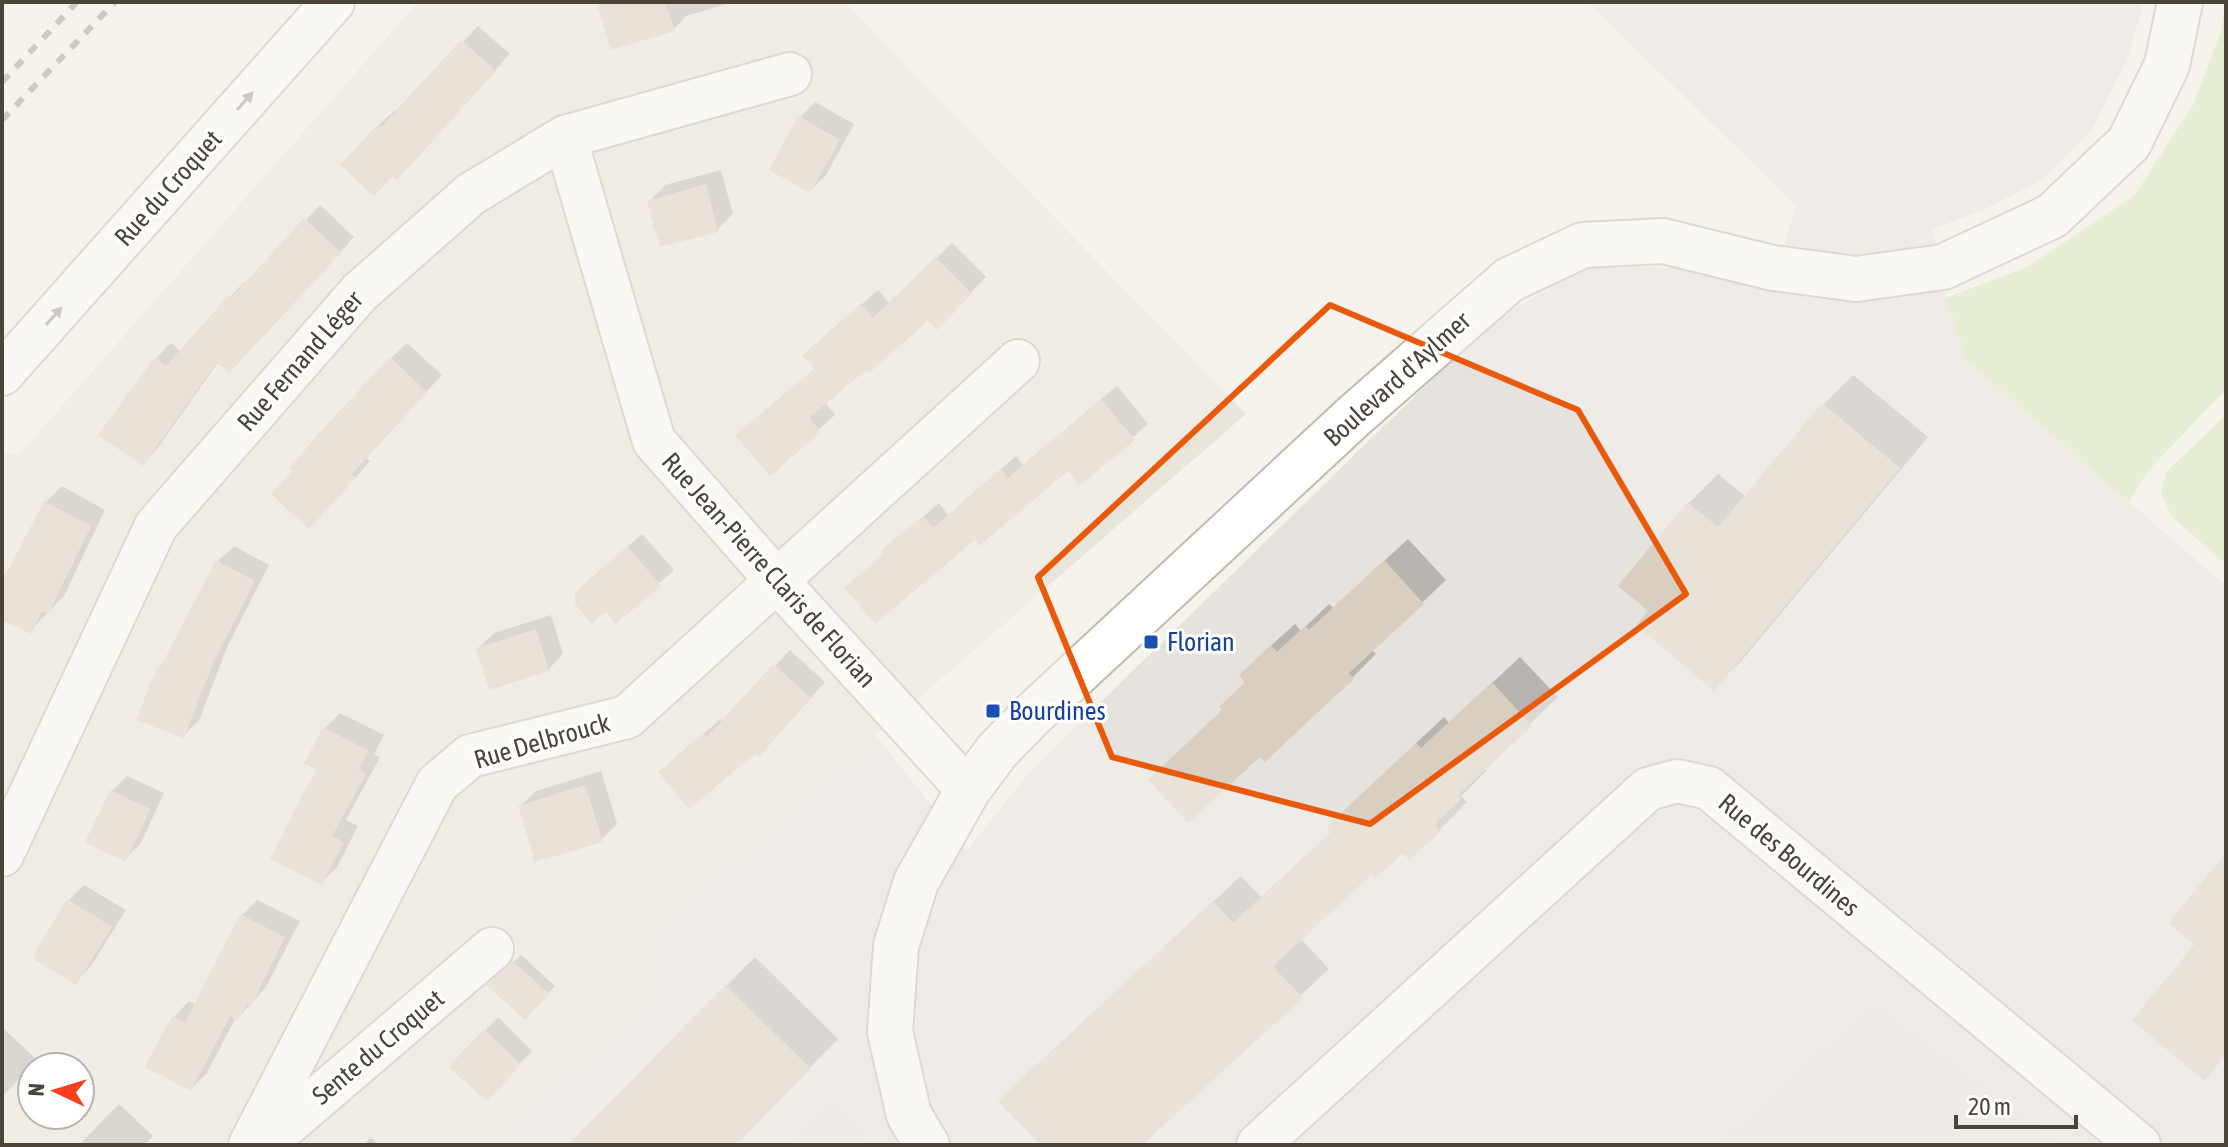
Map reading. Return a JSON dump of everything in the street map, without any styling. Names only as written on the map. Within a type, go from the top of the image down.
[{"type":"street","name":"Rue du Croquet","points":[[2,374],[333,2]]},
{"type":"street","name":"Boulevard d'Aylmer","points":[[927,1145],[909,1115],[890,1032],[896,946],[916,882],[968,790],[997,751],[1031,716],[1354,416],[1509,280],[1583,245],[1663,241],[1773,268],[1856,279],[1943,267],[2052,216],[2129,143],[2167,65],[2180,2]]},
{"type":"street","name":"Rue Fernand Léger","points":[[2,855],[156,526],[360,292],[471,194],[565,137],[790,74]]},
{"type":"street","name":"Rue Jean-Pierre Claris de Florian","points":[[565,137],[654,441],[968,790]]},
{"type":"street","name":"Rue Delbrouck","points":[[250,1145],[437,784],[470,756],[627,717],[1018,361]]},
{"type":"street","name":"Rue des Bourdines","points":[[1258,1145],[1648,789],[1677,781],[1709,788],[2139,1145]]},
{"type":"street","name":"Sente du Croquet","points":[[263,1145],[492,949]]},
{"type":"highlighted area","points":[[1330,305],[1578,410],[1686,594],[1370,824],[1112,757],[1038,577]]},
{"type":"shaded area","points":[[418,2],[844,2],[1246,414],[637,943],[662,985],[487,1145],[2,1145],[2,451],[18,456]]},
{"type":"shaded area","points":[[1587,2],[2141,2],[2141,12],[2126,62],[2092,129],[2044,179],[1985,209],[1933,229],[1946,298],[1967,361],[2226,586],[2226,1145],[487,1145],[662,985],[636,943],[876,735],[967,851],[1030,771],[1491,322],[1585,268],[1647,267],[1709,271],[1772,287],[1796,205]]},
{"type":"shaded area","points":[[1874,1001],[2058,1142],[2055,1145],[1715,1145]]},
{"type":"shaded area","points":[[832,1096],[871,1135],[860,1145],[785,1145]]},
{"type":"green space","points":[[2226,2],[2226,389],[2148,471],[2129,502],[1967,361],[1946,298],[2027,267],[2134,196],[2193,105],[2220,34]]},
{"type":"green space","points":[[2226,415],[2226,564],[2172,517],[2161,493],[2165,473]]},
{"type":"building","points":[[596,2],[665,2],[675,31],[611,50]]},
{"type":"building","points":[[461,40],[496,71],[397,180],[393,176],[374,196],[340,165],[378,124],[381,127]]},
{"type":"building","points":[[798,116],[840,140],[810,193],[769,170]]},
{"type":"building","points":[[706,184],[718,232],[660,247],[647,201]]},
{"type":"building","points":[[304,218],[341,253],[229,373],[217,362],[143,466],[98,435],[155,357],[166,366]]},
{"type":"building","points":[[935,257],[972,294],[937,330],[928,321],[869,373],[866,370],[809,418],[821,432],[770,476],[735,435],[814,369],[802,355],[861,304],[873,318]]},
{"type":"building","points":[[390,357],[427,392],[352,474],[356,478],[309,529],[271,494],[320,432]]},
{"type":"building","points":[[1101,399],[1135,440],[1079,486],[1068,471],[979,546],[975,540],[875,624],[844,588],[884,554],[880,551],[923,516],[933,528],[1001,469],[1008,478]]},
{"type":"building","points":[[1822,403],[1900,468],[1714,691],[1636,625],[1648,611],[1618,586],[1687,502],[1718,527]]},
{"type":"building","points":[[44,501],[91,526],[48,614],[42,611],[31,634],[2,620],[2,582]]},
{"type":"building","points":[[627,546],[661,586],[616,624],[606,612],[592,624],[575,604],[575,592]]},
{"type":"building","points":[[216,560],[255,581],[214,661],[184,738],[136,720],[158,665],[161,666]]},
{"type":"building","points":[[1384,560],[1424,604],[1349,673],[1354,679],[1265,762],[1260,757],[1188,823],[1148,780],[1222,710],[1219,707],[1245,682],[1239,675],[1271,645],[1277,652],[1305,626],[1309,630]]},
{"type":"building","points":[[536,629],[549,671],[489,690],[476,648]]},
{"type":"building","points":[[773,664],[811,698],[759,757],[755,754],[689,809],[658,772],[704,733],[707,737]]},
{"type":"building","points":[[1492,682],[1532,726],[1458,795],[1461,799],[1435,824],[1441,831],[1409,860],[1403,853],[1375,879],[1371,875],[1273,966],[1303,998],[1142,1145],[1040,1145],[998,1101],[1213,901],[1233,923],[1331,832],[1326,827],[1416,743],[1421,748]]},
{"type":"building","points":[[323,727],[369,751],[359,770],[366,774],[332,836],[344,842],[322,885],[270,859],[316,770],[304,763]]},
{"type":"building","points":[[585,785],[603,842],[535,862],[518,806]]},
{"type":"building","points":[[110,790],[150,809],[126,862],[85,842]]},
{"type":"building","points":[[2226,853],[2226,1055],[2204,1081],[2132,1020],[2194,945],[2168,923]]},
{"type":"building","points":[[67,899],[112,927],[76,985],[32,958]]},
{"type":"building","points":[[240,914],[285,937],[251,1006],[247,1003],[238,1021],[230,1016],[191,1091],[145,1067],[172,1016],[185,1023]]},
{"type":"building","points":[[512,961],[550,994],[525,1020],[486,985]]},
{"type":"building","points":[[725,985],[811,1069],[736,1145],[568,1145]]},
{"type":"building","points":[[484,1029],[521,1065],[487,1101],[448,1067]]},
{"type":"railway","points":[[2,82],[77,2]]},
{"type":"railway","points":[[2,120],[115,2]]},
{"type":"place","name":"Florian","points":[[1151,642]]},
{"type":"place","name":"Bourdines","points":[[993,711]]}]
